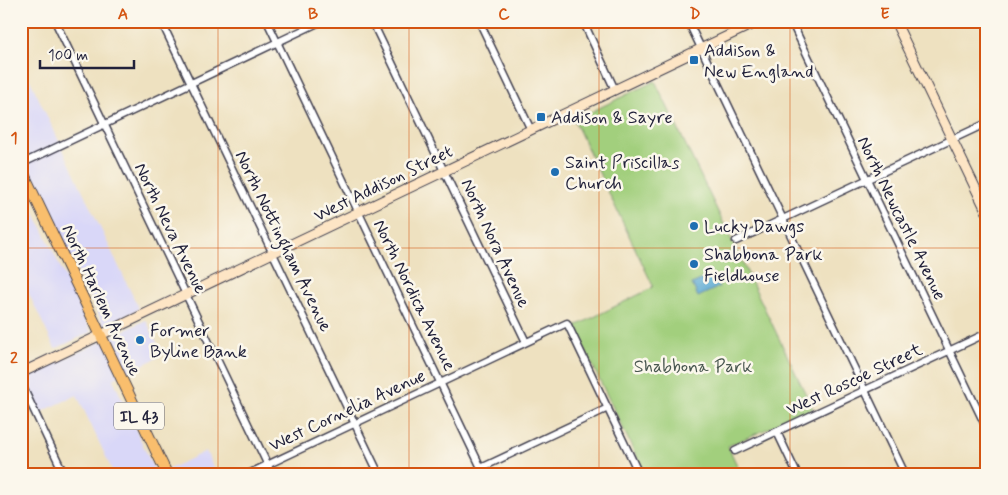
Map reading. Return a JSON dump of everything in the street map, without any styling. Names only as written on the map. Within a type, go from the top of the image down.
[{"type":"main road","name":"North Harlem Avenue","points":[[21,168],[167,474]]},
{"type":"street","name":"North Neva Avenue","points":[[55,21],[272,474]]},
{"type":"street","name":"North Nottingham Avenue","points":[[161,21],[378,474]]},
{"type":"street","name":"North Nordica Avenue","points":[[267,21],[483,471]]},
{"type":"street","points":[[21,164],[322,21]]},
{"type":"street","name":"North Nora Avenue","points":[[372,21],[526,342]]},
{"type":"street","points":[[479,21],[531,130]]},
{"type":"street","points":[[583,21],[615,90]]},
{"type":"street","points":[[688,21],[905,474]]},
{"type":"street","name":"West Addison Street","points":[[21,373],[759,21]]},
{"type":"street","name":"North Newcastle Avenue","points":[[791,21],[987,429]]},
{"type":"street","points":[[895,21],[987,212]]},
{"type":"street","points":[[736,241],[987,123]]},
{"type":"street","points":[[21,198],[32,192]]},
{"type":"street","name":"West Cornelia Avenue","points":[[248,474],[567,323],[608,408]]},
{"type":"street","name":"West Roscoe Street","points":[[734,451],[987,333]]},
{"type":"street","points":[[21,384],[64,474]]},
{"type":"street","points":[[483,471],[608,408],[639,474]]},
{"type":"street","points":[[776,432],[797,474]]},
{"type":"shaded area","points":[[28,76],[139,309],[104,326],[21,154],[21,80]]},
{"type":"shaded area","points":[[28,198],[91,332],[55,349],[21,277],[21,201]]},
{"type":"shaded area","points":[[146,320],[163,355],[113,379],[156,474],[114,474],[77,395],[39,413],[23,379]]},
{"type":"shaded area","points":[[206,451],[216,474],[159,474]]},
{"type":"green space","name":"Shabbona Park","points":[[655,81],[813,409],[728,446],[741,474],[645,474],[574,327],[653,286],[574,120]]},
{"type":"water","points":[[713,274],[719,287],[698,297],[692,284]]},
{"type":"place","name":"Addison & New England","points":[[694,60]]},
{"type":"place","name":"Addison & Sayre","points":[[541,117]]},
{"type":"place","name":"Saint Priscillas Church","points":[[555,172]]},
{"type":"place","name":"Lucky Dawgs","points":[[694,226]]},
{"type":"place","name":"Shabbona Park Fieldhouse","points":[[694,264]]},
{"type":"place","name":"Former Byline Bank","points":[[140,340]]}]
